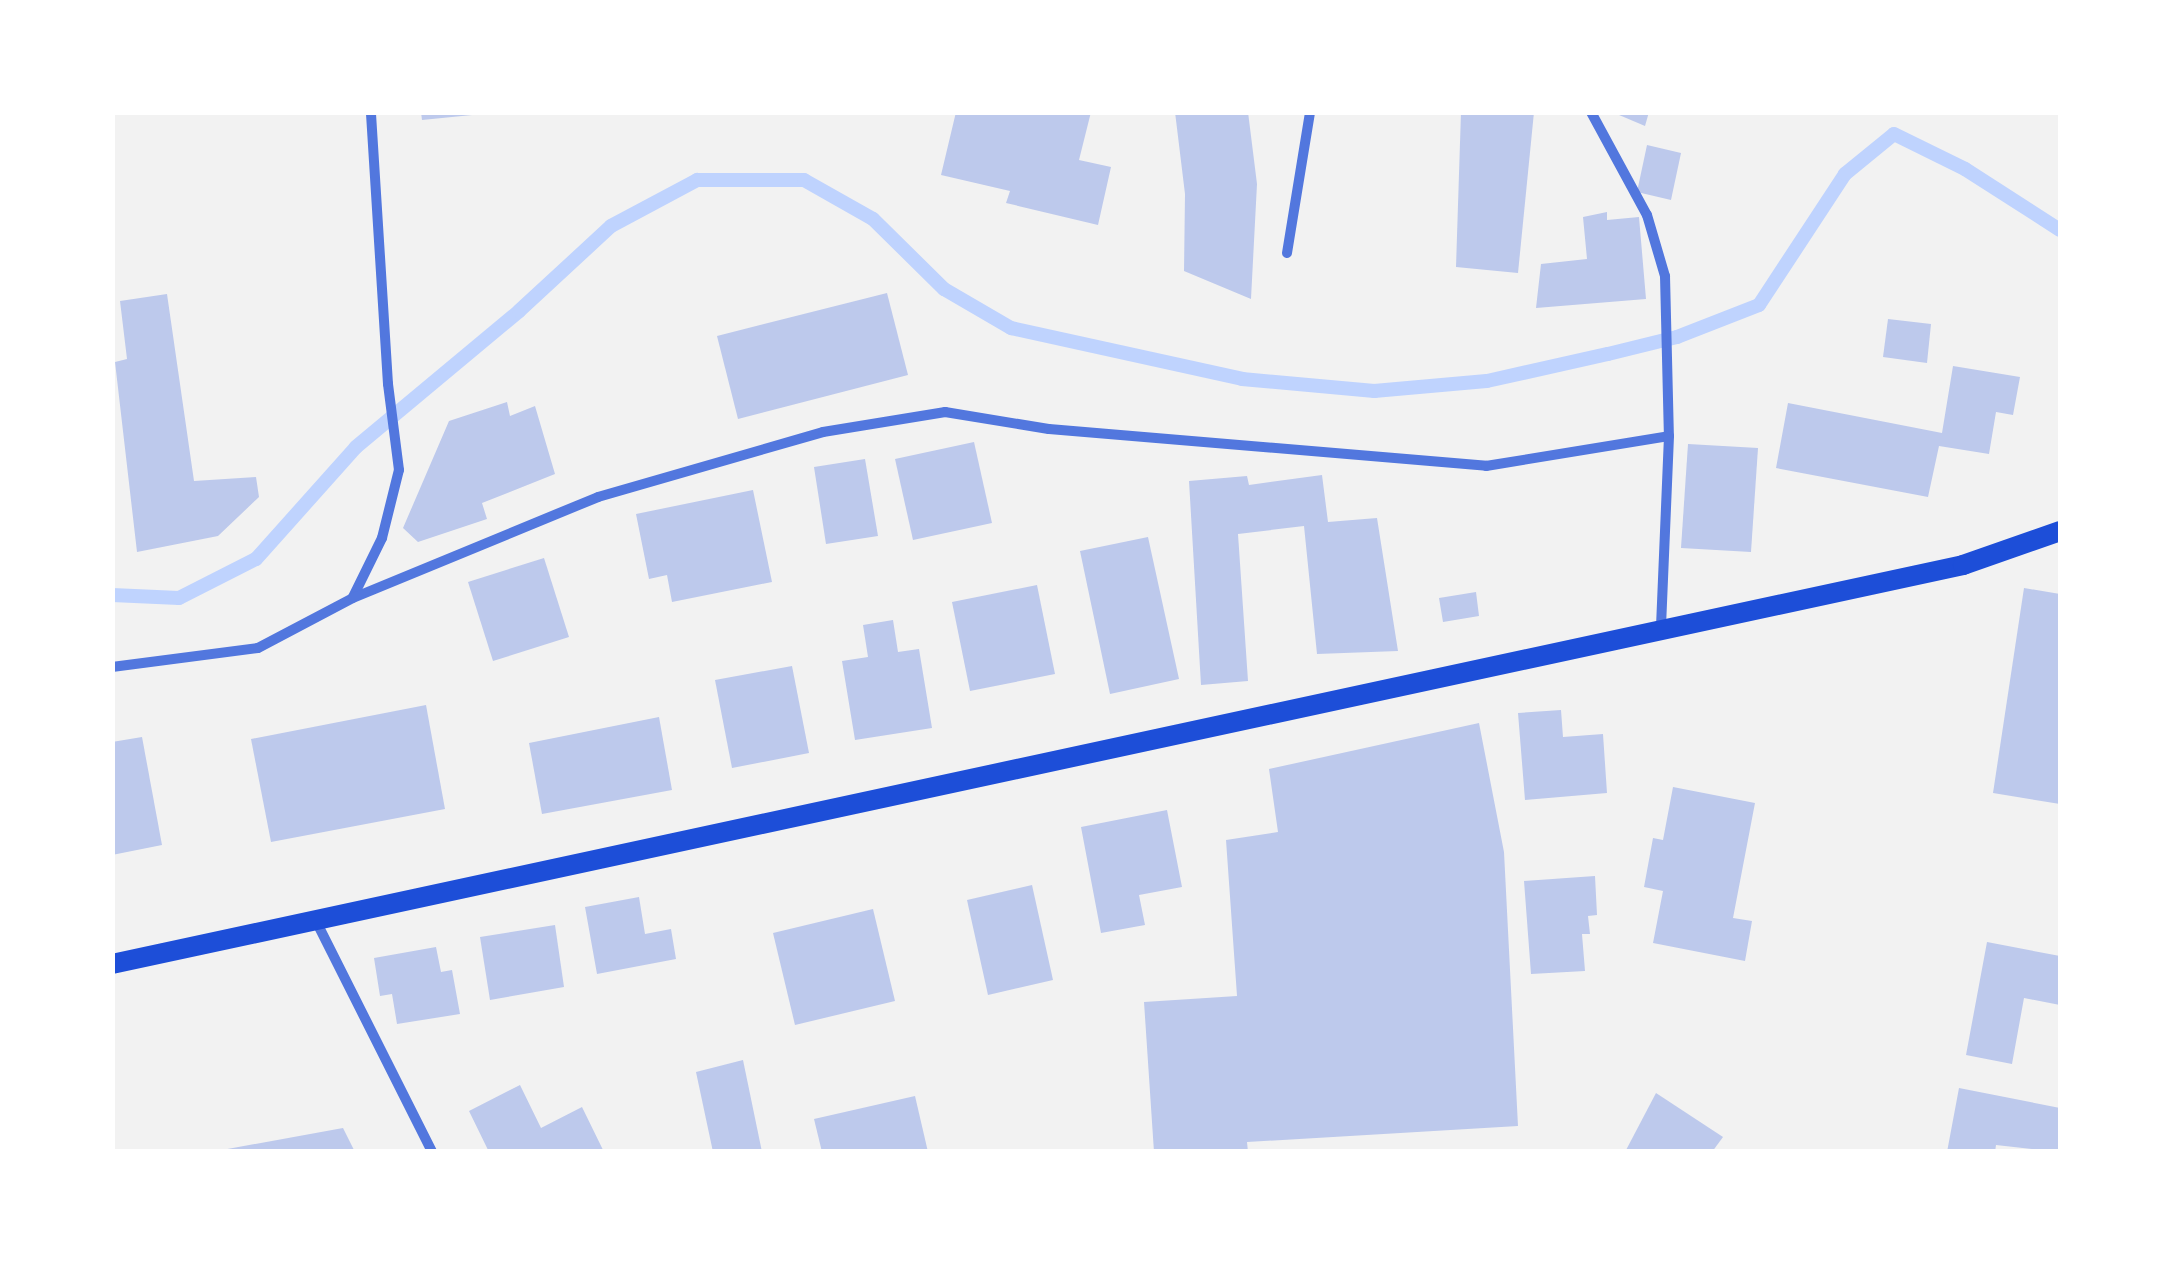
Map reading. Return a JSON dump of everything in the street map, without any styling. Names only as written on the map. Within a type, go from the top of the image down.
[{"type":"main road","points":[[112,964],[1964,565],[2060,531]]},
{"type":"street","points":[[353,598],[382,538],[399,470],[388,384],[371,112]]},
{"type":"street","points":[[1286,253],[1310,112]]},
{"type":"street","points":[[1591,112],[1647,215],[1666,276],[1669,436],[1661,630]]},
{"type":"street","points":[[112,667],[258,648],[353,598],[598,498],[824,432],[945,412],[1049,429],[1486,466],[1669,436]]},
{"type":"street","points":[[316,920],[432,1152]]},
{"type":"building","points":[[421,112],[471,112],[472,115],[422,120]]},
{"type":"building","points":[[956,112],[1091,112],[1079,160],[1111,167],[1098,225],[1006,203],[1010,191],[941,175]]},
{"type":"building","points":[[1175,112],[1248,112],[1257,184],[1251,299],[1184,271],[1185,194]]},
{"type":"building","points":[[1461,112],[1534,112],[1518,273],[1456,267]]},
{"type":"building","points":[[1612,112],[1649,112],[1645,126]]},
{"type":"building","points":[[1647,145],[1681,153],[1671,200],[1637,192]]},
{"type":"building","points":[[1607,212],[1607,220],[1639,217],[1646,299],[1536,308],[1541,264],[1587,259],[1583,217]]},
{"type":"building","points":[[887,293],[908,375],[738,419],[717,336]]},
{"type":"building","points":[[167,294],[194,481],[256,477],[259,497],[218,536],[137,552],[115,362],[127,359],[120,301]]},
{"type":"building","points":[[1888,319],[1931,324],[1927,363],[1883,357]]},
{"type":"building","points":[[1953,366],[2020,377],[2013,415],[1996,412],[1989,454],[1939,446],[1928,497],[1776,468],[1788,403],[1942,433]]},
{"type":"building","points":[[507,402],[510,416],[535,406],[555,474],[482,503],[487,519],[418,542],[403,528],[449,421]]},
{"type":"building","points":[[974,442],[992,523],[913,540],[895,459]]},
{"type":"building","points":[[1688,444],[1758,448],[1751,552],[1681,548]]},
{"type":"building","points":[[865,459],[878,536],[826,544],[814,467]]},
{"type":"building","points":[[1322,475],[1328,522],[1377,518],[1398,651],[1317,654],[1304,526],[1238,534],[1248,681],[1201,685],[1189,481],[1247,476],[1249,485]]},
{"type":"building","points":[[753,490],[772,582],[672,602],[667,575],[649,579],[636,514]]},
{"type":"building","points":[[1148,537],[1179,679],[1110,694],[1080,551]]},
{"type":"building","points":[[544,558],[569,637],[493,661],[468,582]]},
{"type":"building","points":[[1037,585],[1055,674],[970,691],[952,602]]},
{"type":"building","points":[[2024,588],[2060,594],[2060,804],[1993,793]]},
{"type":"building","points":[[1476,592],[1479,616],[1443,622],[1439,598]]},
{"type":"building","points":[[893,620],[898,652],[919,649],[932,728],[855,740],[842,661],[868,657],[863,625]]},
{"type":"building","points":[[792,666],[809,753],[732,768],[715,680]]},
{"type":"building","points":[[426,705],[445,809],[271,842],[251,739]]},
{"type":"building","points":[[1561,710],[1563,737],[1603,734],[1607,793],[1525,800],[1518,713]]},
{"type":"building","points":[[659,717],[672,790],[542,814],[529,743]]},
{"type":"building","points":[[1479,723],[1504,852],[1518,1126],[1247,1142],[1248,1152],[1154,1152],[1144,1002],[1237,996],[1226,840],[1278,832],[1269,769]]},
{"type":"building","points":[[142,737],[162,845],[112,855],[112,742]]},
{"type":"building","points":[[1673,787],[1755,803],[1733,918],[1752,921],[1745,961],[1653,943],[1663,891],[1644,887],[1653,838],[1663,840]]},
{"type":"building","points":[[1167,810],[1182,887],[1139,895],[1145,925],[1101,933],[1081,827]]},
{"type":"building","points":[[1595,876],[1597,915],[1588,916],[1590,934],[1582,934],[1585,971],[1531,974],[1524,881]]},
{"type":"building","points":[[1032,885],[1053,980],[988,995],[967,900]]},
{"type":"building","points":[[639,897],[645,934],[671,929],[676,959],[597,974],[585,907]]},
{"type":"building","points":[[873,909],[895,1001],[795,1025],[773,933]]},
{"type":"building","points":[[555,925],[564,987],[490,1000],[480,937]]},
{"type":"building","points":[[1987,942],[2060,956],[2060,1005],[2024,998],[2012,1064],[1966,1055]]},
{"type":"building","points":[[436,947],[441,972],[452,970],[460,1014],[397,1024],[392,994],[380,996],[374,958]]},
{"type":"building","points":[[743,1060],[762,1152],[713,1152],[696,1072]]},
{"type":"building","points":[[520,1085],[541,1128],[582,1107],[604,1152],[489,1152],[469,1111]]},
{"type":"building","points":[[1959,1088],[2060,1108],[2060,1152],[1996,1145],[1995,1152],[1947,1152]]},
{"type":"building","points":[[1656,1093],[1723,1137],[1712,1152],[1625,1152]]},
{"type":"building","points":[[915,1096],[928,1152],[822,1152],[814,1119]]},
{"type":"building","points":[[343,1128],[355,1152],[222,1152],[222,1150]]},
{"type":"waterway","points":[[112,595],[179,598],[256,559],[356,447],[519,311],[611,226],[697,180],[804,180],[873,219],[944,289],[1011,328],[1242,379],[1374,391],[1487,381],[1608,354],[1677,337],[1759,305],[1845,174],[1894,134],[1965,169],[2060,230]]}]
